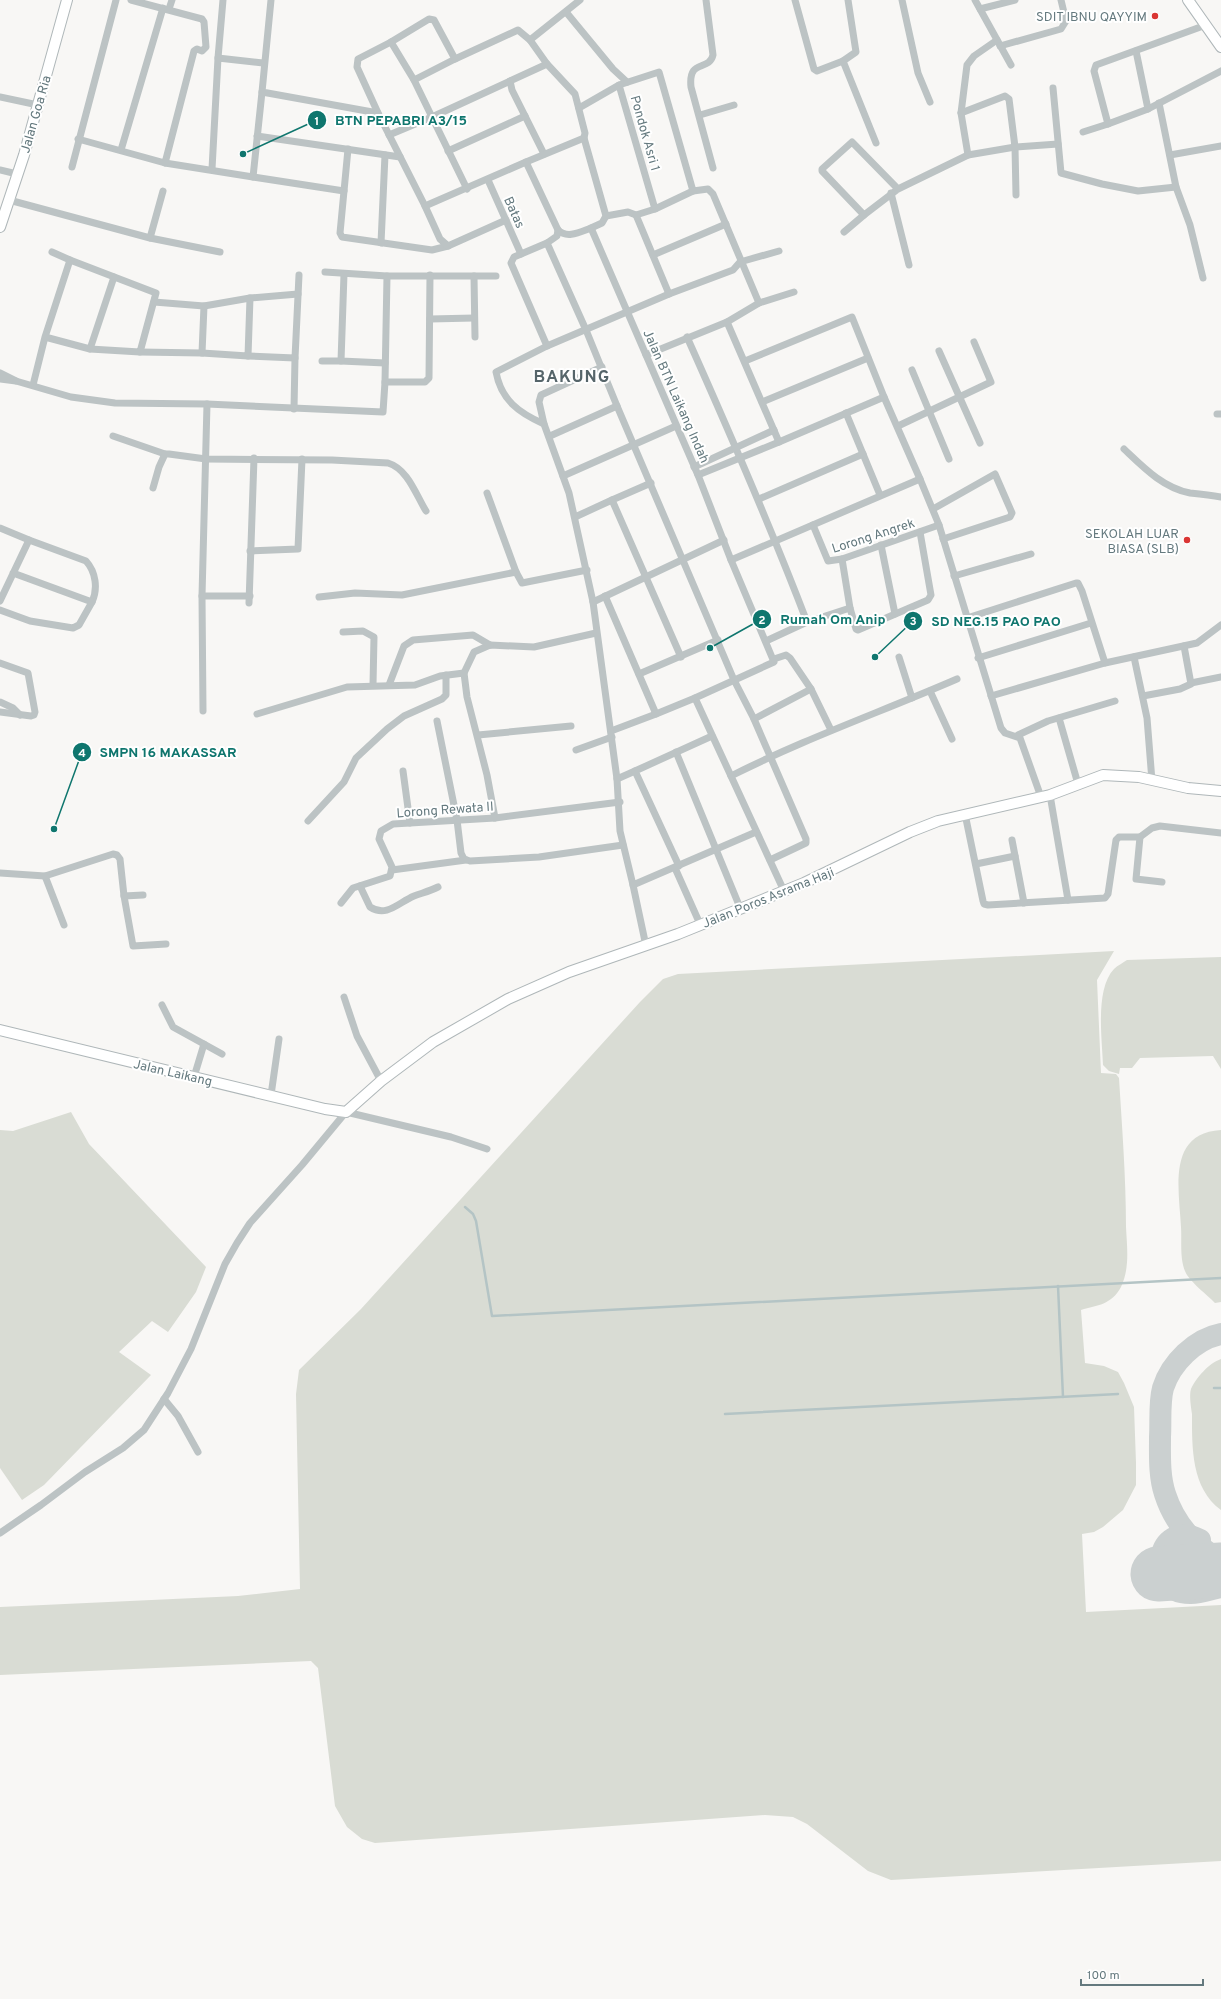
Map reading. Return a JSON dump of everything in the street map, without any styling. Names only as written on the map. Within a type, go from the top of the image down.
[{"type":"street","name":"Jalan Goa Ria","points":[[1,223],[38,105],[67,0]]},
{"type":"street","points":[[72,167],[78,139],[116,0]]},
{"type":"street","points":[[131,0],[203,20],[206,47],[202,51],[197,49],[194,51],[165,163]]},
{"type":"street","points":[[121,150],[166,9],[172,0]]},
{"type":"street","points":[[212,169],[218,39],[223,0]]},
{"type":"street","points":[[253,177],[262,92],[263,63],[271,0]]},
{"type":"street","points":[[530,40],[580,0]]},
{"type":"street","points":[[706,0],[714,55],[711,60],[693,71],[690,78],[691,87],[700,115],[713,168]]},
{"type":"street","points":[[795,0],[816,70],[843,61],[856,52],[848,0]]},
{"type":"street","points":[[902,0],[918,73],[930,102]]},
{"type":"street","points":[[975,0],[1011,65]]},
{"type":"street","points":[[980,9],[1015,0]]},
{"type":"street","points":[[968,155],[961,113],[967,65],[974,56],[998,43],[1061,29],[1066,21],[1061,0]]},
{"type":"street","points":[[1188,0],[1221,46]]},
{"type":"street","points":[[566,12],[613,69],[627,82]]},
{"type":"street","points":[[448,246],[440,239],[378,112],[357,67],[357,62],[358,59],[432,18],[455,59]]},
{"type":"street","points":[[1108,124],[1094,68],[1098,64],[1206,26]]},
{"type":"street","points":[[414,80],[518,30],[530,40],[547,64],[572,89],[579,108],[584,138],[606,216],[602,223],[568,235],[561,234],[526,162]]},
{"type":"street","points":[[391,42],[414,80],[467,189]]},
{"type":"street","points":[[1136,51],[1148,109]]},
{"type":"street","points":[[218,58],[263,63]]},
{"type":"street","points":[[843,61],[876,143]]},
{"type":"street","points":[[390,135],[547,64]]},
{"type":"street","points":[[1083,132],[1148,109],[1221,71]]},
{"type":"street","points":[[619,85],[660,72],[693,191]]},
{"type":"street","points":[[510,82],[512,90],[544,154]]},
{"type":"street","name":"Pondok Asri 1","points":[[579,108],[619,85],[655,209]]},
{"type":"street","points":[[1053,88],[1060,172],[1064,175],[1138,191],[1159,190],[1176,187]]},
{"type":"street","points":[[262,92],[378,112]]},
{"type":"street","points":[[961,113],[1005,96],[1008,97],[1015,146],[1016,195]]},
{"type":"street","points":[[0,97],[38,105]]},
{"type":"street","points":[[1159,103],[1176,187],[1190,226],[1203,278]]},
{"type":"street","points":[[700,115],[734,105]]},
{"type":"street","points":[[448,151],[525,116]]},
{"type":"street","points":[[257,136],[400,157]]},
{"type":"street","points":[[425,206],[584,138]]},
{"type":"street","points":[[78,139],[165,163],[212,169],[344,191]]},
{"type":"street","points":[[864,215],[822,171],[824,167],[850,143],[853,143],[898,189]]},
{"type":"street","points":[[844,232],[891,193],[968,155],[1015,146],[1058,144]]},
{"type":"street","points":[[1170,155],[1221,146]]},
{"type":"street","points":[[348,149],[340,232],[342,237],[432,250],[448,246],[506,220]]},
{"type":"street","points":[[381,243],[385,155]]},
{"type":"street","points":[[0,170],[17,174]]},
{"type":"street","name":"Batas","points":[[488,180],[521,254]]},
{"type":"street","points":[[150,238],[163,191]]},
{"type":"street","points":[[606,216],[628,212],[636,215],[655,209],[693,191],[711,191],[726,224],[740,262],[759,303]]},
{"type":"street","points":[[891,193],[910,265]]},
{"type":"street","points":[[9,200],[150,238],[220,252]]},
{"type":"street","points":[[636,215],[669,294]]},
{"type":"street","points":[[653,255],[726,224]]},
{"type":"street","name":"Jalan BTN Laikang Indah","points":[[591,228],[698,475],[731,560],[774,659]]},
{"type":"street","points":[[547,346],[511,265],[514,257],[547,243],[557,236],[558,230]]},
{"type":"street","points":[[547,243],[602,367],[617,406],[734,680],[754,719],[806,841],[806,843],[770,860]]},
{"type":"street","points":[[544,424],[528,417],[507,400],[496,372],[547,346],[669,294],[733,270],[740,262],[779,251]]},
{"type":"street","points":[[52,252],[114,277],[154,291],[156,295],[140,352]]},
{"type":"street","points":[[33,385],[45,338],[70,260]]},
{"type":"street","points":[[325,272],[387,276],[496,276]]},
{"type":"street","points":[[341,361],[344,274]]},
{"type":"street","points":[[294,409],[299,275]]},
{"type":"street","points":[[0,379],[33,385],[89,401],[115,403],[208,404],[383,412],[387,276]]},
{"type":"street","points":[[385,382],[424,382],[429,378],[430,276]]},
{"type":"street","points":[[474,276],[474,337]]},
{"type":"street","points":[[90,349],[114,277]]},
{"type":"street","points":[[646,355],[687,337],[727,322],[759,303],[794,292]]},
{"type":"street","points":[[154,302],[204,306],[250,298],[298,294]]},
{"type":"street","points":[[248,356],[250,298]]},
{"type":"street","points":[[202,353],[204,306]]},
{"type":"street","points":[[745,361],[852,317],[884,397],[898,426],[939,525],[978,658],[1003,732],[1018,735],[1059,718],[1115,701]]},
{"type":"street","points":[[430,319],[474,318]]},
{"type":"street","points":[[727,322],[779,442]]},
{"type":"street","points":[[687,337],[759,499],[807,622]]},
{"type":"street","points":[[45,338],[90,349],[295,358]]},
{"type":"street","points":[[898,426],[991,382],[974,342]]},
{"type":"street","points":[[940,352],[980,444]]},
{"type":"street","points":[[762,402],[868,358]]},
{"type":"street","points":[[322,361],[385,363]]},
{"type":"street","points":[[602,367],[541,395],[539,402],[544,424],[550,436],[575,517],[593,602],[596,633],[618,779],[623,844],[646,946]]},
{"type":"street","points":[[912,370],[949,459]]},
{"type":"street","points":[[0,373],[16,381]]},
{"type":"street","points":[[698,475],[884,397]]},
{"type":"street","points":[[203,710],[202,596],[208,404]]},
{"type":"street","points":[[550,436],[617,406]]},
{"type":"street","points":[[846,413],[880,495]]},
{"type":"street","points":[[563,476],[676,426]]},
{"type":"street","points":[[694,467],[774,430]]},
{"type":"street","points":[[114,436],[164,454],[206,459],[302,459],[392,464],[404,474],[426,511]]},
{"type":"street","points":[[1124,449],[1145,469],[1165,483],[1191,493],[1221,497]]},
{"type":"street","points":[[153,488],[164,454]]},
{"type":"street","points":[[759,499],[863,454]]},
{"type":"street","points":[[202,596],[249,599],[254,458]]},
{"type":"street","points":[[250,551],[298,549],[302,459]]},
{"type":"street","points":[[933,509],[995,474],[1012,513],[1010,517],[943,539]]},
{"type":"street","points":[[731,560],[920,479]]},
{"type":"street","points":[[575,517],[651,483]]},
{"type":"street","points":[[487,492],[520,580],[525,583],[586,570]]},
{"type":"street","points":[[612,500],[681,657]]},
{"type":"street","name":"Lorong Angrek","points":[[813,525],[828,561],[842,559],[939,525]]},
{"type":"street","points":[[0,528],[88,563],[96,589],[92,602],[79,626],[73,628],[30,621],[0,610]]},
{"type":"street","points":[[842,559],[850,608],[857,630],[928,600],[931,595],[920,532]]},
{"type":"street","points":[[0,601],[29,540]]},
{"type":"street","points":[[593,602],[646,578],[683,558],[724,540]]},
{"type":"street","points":[[881,545],[895,614]]},
{"type":"street","points":[[954,576],[1031,554]]},
{"type":"street","points":[[319,597],[355,593],[402,595],[516,572]]},
{"type":"street","points":[[13,574],[92,602]]},
{"type":"street","points":[[967,618],[1078,583],[1082,591],[1105,663]]},
{"type":"street","points":[[605,596],[656,714]]},
{"type":"street","points":[[766,641],[807,622],[850,608]]},
{"type":"street","points":[[978,658],[1091,623]]},
{"type":"street","points":[[991,696],[1105,663],[1184,646],[1202,640],[1221,625]]},
{"type":"street","points":[[343,632],[363,631],[374,637],[373,685]]},
{"type":"street","points":[[389,686],[404,646],[413,640],[472,635],[490,644],[534,647],[596,633]]},
{"type":"street","points":[[639,674],[718,640]]},
{"type":"street","points":[[490,644],[474,652],[464,673],[467,697],[478,735],[495,818]]},
{"type":"street","points":[[1184,646],[1191,683]]},
{"type":"street","points":[[576,750],[695,698],[771,663],[774,659],[786,654],[811,689],[831,730]]},
{"type":"street","points":[[1134,656],[1147,718],[1152,781]]},
{"type":"street","points":[[899,657],[912,698]]},
{"type":"street","points":[[0,663],[25,672],[30,677],[35,712],[34,715],[31,716],[0,712]]},
{"type":"street","points":[[257,714],[347,687],[373,685],[415,685],[446,675],[464,673]]},
{"type":"street","points":[[308,821],[344,782],[356,758],[387,729],[404,716],[442,699],[446,695],[446,675]]},
{"type":"street","points":[[1143,696],[1180,689],[1190,686],[1191,683],[1221,677]]},
{"type":"street","points":[[731,776],[770,756],[831,730],[957,680]]},
{"type":"street","points":[[754,719],[811,689]]},
{"type":"street","points":[[930,691],[952,739]]},
{"type":"street","points":[[695,698],[784,891]]},
{"type":"street","points":[[0,702],[13,708],[20,715]]},
{"type":"street","points":[[1059,718],[1078,784]]},
{"type":"street","points":[[438,721],[457,820],[461,853],[466,860]]},
{"type":"street","points":[[478,735],[570,726]]},
{"type":"street","points":[[1018,735],[1046,796],[1068,900]]},
{"type":"street","points":[[618,779],[712,736]]},
{"type":"street","points":[[676,752],[741,910]]},
{"type":"street","points":[[403,771],[410,823]]},
{"type":"street","points":[[635,771],[700,924]]},
{"type":"street","name":"Jalan Poros Asrama Haji","points":[[346,1112],[381,1081],[433,1042],[508,999],[584,966],[646,946],[700,924],[741,910],[841,867],[926,826],[965,814],[1046,796],[1103,776],[1127,775],[1152,781],[1221,791]]},
{"type":"street","name":"Lorong Rewata II","points":[[392,870],[380,843],[379,835],[384,828],[393,824],[495,818],[620,802]]},
{"type":"street","points":[[965,814],[984,904],[1024,903],[1106,897],[1118,838],[1140,837],[1152,828],[1160,826],[1221,833]]},
{"type":"street","points":[[633,885],[756,832]]},
{"type":"street","points":[[1140,837],[1136,879],[1162,882]]},
{"type":"street","points":[[1012,840],[1024,903]]},
{"type":"street","points":[[341,903],[350,890],[387,878],[390,876],[392,870],[466,860],[539,856],[623,844]]},
{"type":"street","points":[[0,873],[45,876],[113,854],[117,855],[120,859],[124,896],[133,946],[166,944]]},
{"type":"street","points":[[976,864],[1015,856]]},
{"type":"street","points":[[45,876],[64,925]]},
{"type":"street","points":[[360,886],[370,907],[384,911],[392,909],[412,897],[438,888]]},
{"type":"street","points":[[124,896],[143,895]]},
{"type":"street","points":[[344,997],[357,1036],[381,1081]]},
{"type":"street","points":[[162,1005],[173,1027],[222,1054]]},
{"type":"street","name":"Jalan Laikang","points":[[0,1030],[325,1109],[346,1112]]},
{"type":"street","points":[[271,1095],[279,1039]]},
{"type":"street","points":[[194,1077],[204,1044]]},
{"type":"street","points":[[0,1533],[42,1505],[85,1472],[131,1443],[144,1430],[164,1399],[191,1349],[225,1264],[237,1243],[250,1223],[346,1112],[451,1137],[487,1149]]},
{"type":"street","points":[[164,1399],[178,1416],[198,1452]]},
{"type":"shaded area","points":[[1114,951],[1097,980],[1101,1073],[1116,1074],[1119,1078],[1125,1171],[1127,1265],[1121,1287],[1113,1297],[1104,1303],[1081,1310],[1085,1363],[1104,1366],[1118,1372],[1134,1407],[1136,1485],[1123,1510],[1103,1527],[1094,1532],[1082,1534],[1086,1612],[1221,1605],[1221,1861],[891,1880],[868,1871],[807,1824],[793,1817],[765,1815],[375,1843],[362,1839],[347,1827],[335,1806],[318,1668],[311,1661],[0,1675],[0,1607],[238,1596],[300,1589],[296,1394],[299,1370],[361,1309],[640,1002],[663,979],[678,974]]},
{"type":"shaded area","points":[[1221,957],[1221,1069],[1213,1056],[1140,1058],[1132,1068],[1120,1068],[1119,1074],[1109,1071],[1103,1065],[1101,1028],[1102,1001],[1108,978],[1117,966],[1127,960]]},
{"type":"shaded area","points":[[71,1112],[89,1144],[206,1267],[196,1292],[168,1332],[152,1321],[119,1352],[151,1375],[44,1485],[22,1500],[0,1468],[0,1130],[13,1131]]},
{"type":"shaded area","points":[[1221,1130],[1221,1302],[1215,1303],[1193,1282],[1184,1270],[1181,1251],[1179,1180],[1180,1165],[1184,1152],[1192,1141],[1204,1133]]},
{"type":"shaded area","points":[[1221,1359],[1221,1510],[1211,1501],[1204,1490],[1195,1466],[1190,1394],[1196,1380],[1208,1367]]},
{"type":"waterway","points":[[465,1207],[473,1214],[476,1221],[492,1316],[1221,1278]]},
{"type":"waterway","points":[[1058,1286],[1063,1397]]},
{"type":"waterway","points":[[1214,1388],[1221,1388]]},
{"type":"waterway","points":[[725,1414],[1118,1394]]},
{"type":"taxiway","points":[[1221,1334],[1202,1341],[1178,1361],[1163,1388],[1160,1412],[1161,1473],[1163,1487],[1169,1504],[1186,1533],[1211,1555],[1221,1560]]},
{"type":"taxiway","points":[[1200,1540],[1185,1535],[1173,1538],[1165,1546],[1161,1558],[1161,1570],[1166,1582],[1176,1590],[1191,1593],[1221,1587]]},
{"type":"runway","points":[[1158,1574],[1221,1570]]},
{"type":"place","name":"SDIT IBNU QAYYIM","points":[[1155,16]]},
{"type":"place","name":"BTN PEPABRI A3/15","points":[[243,154]]},
{"type":"place","name":"SEKOLAH LUAR BIASA (SLB)","points":[[1187,540]]},
{"type":"place","name":"Rumah Om Anip","points":[[710,648]]},
{"type":"place","name":"SD NEG.15 PAO PAO","points":[[875,657]]},
{"type":"place","name":"SMPN 16 MAKASSAR","points":[[54,829]]},
{"type":"district","name":"BAKUNG","points":[[572,376]]}]
